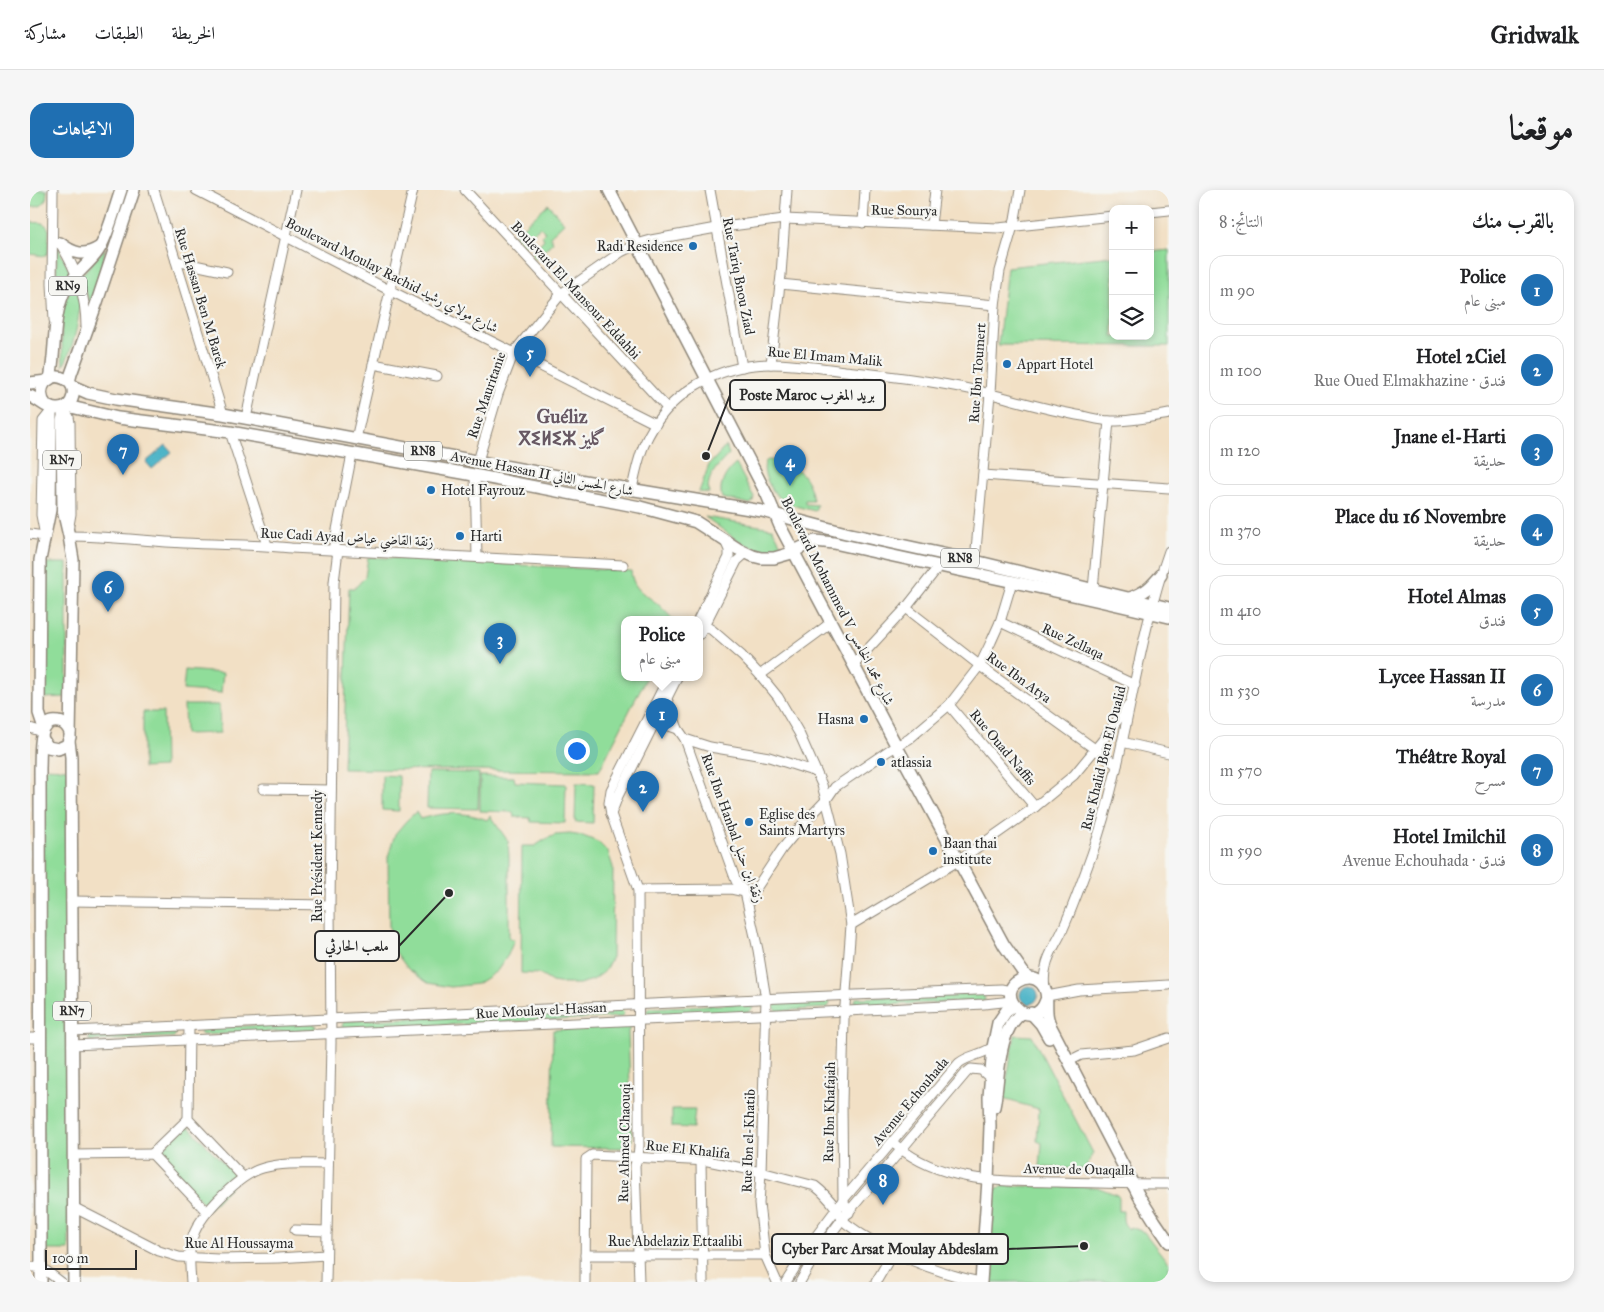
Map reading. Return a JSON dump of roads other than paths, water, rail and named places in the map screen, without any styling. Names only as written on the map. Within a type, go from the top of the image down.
[{"type":"main road","name":"RN9","points":[[48,380],[53,361],[54,336],[59,305],[66,288],[102,246],[121,190]]},
{"type":"main road","name":"RN9","points":[[71,384],[71,374],[134,190]]},
{"type":"main road","name":"Boulevard Mohammed V شارع محمد الخامس","points":[[609,190],[831,622],[958,861],[1004,945],[1030,978],[1041,983],[1046,995],[1047,1014],[1051,1027],[1146,1219],[1169,1250]]},
{"type":"main road","points":[[57,239],[71,251],[80,254],[90,252],[102,246]]},
{"type":"main road","name":"RN8","points":[[30,383],[58,377],[64,378],[71,384]]},
{"type":"main road","points":[[48,380],[42,386],[41,392],[42,399],[49,408]]},
{"type":"main road","points":[[65,408],[73,398],[71,384]]},
{"type":"main road","name":"Avenue Hassan II شارع الحسن الثاني","points":[[71,384],[87,392],[116,398],[246,418],[775,514]]},
{"type":"main road","name":"RN8","points":[[30,396],[49,408],[65,408]]},
{"type":"main road","name":"RN7","points":[[41,1282],[35,1267],[36,944],[40,768],[43,733],[38,702],[40,560],[50,510],[49,408]]},
{"type":"main road","name":"Avenue Hassan II شارع الحسن الثاني","points":[[65,408],[134,420],[230,432],[596,497],[655,510],[696,522],[753,556],[769,558],[795,551]]},
{"type":"main road","name":"RN7","points":[[65,408],[62,421],[62,510],[72,560],[73,609],[70,655],[70,736],[74,1282]]},
{"type":"main road","name":"RN8","points":[[775,514],[846,533],[1130,598],[1169,617]]},
{"type":"main road","name":"RN8","points":[[795,551],[815,541],[825,541],[1111,602],[1152,608],[1169,608]]},
{"type":"main road","points":[[1130,598],[1142,594],[1161,575]]},
{"type":"main road","points":[[57,721],[65,724],[70,736],[65,747],[55,749],[48,747],[43,733],[49,723],[57,721]]},
{"type":"main road","name":"Boulevard Mohammed V شارع محمد الخامس","points":[[1004,945],[1018,1001],[1041,1024],[1047,1033],[1130,1184],[1169,1242]]},
{"type":"main road","points":[[990,1126],[1004,1040],[1012,1022],[1016,1018],[1022,980],[1030,978]]},
{"type":"main road","points":[[1018,1001],[1041,1009],[1046,995]]},
{"type":"main road","points":[[980,1282],[988,1180],[989,1097],[993,1048],[998,1023],[1007,1010],[1018,1001]]},
{"type":"street","points":[[53,190],[57,239],[52,284],[54,336]]},
{"type":"street","name":"Rue Hassan Ben M Barek","points":[[154,190],[223,414]]},
{"type":"street","name":"Boulevard Moulay Rachid شارع مولاي رشيد","points":[[196,190],[286,238],[656,424]]},
{"type":"street","points":[[246,418],[296,190]]},
{"type":"street","points":[[356,439],[413,190]]},
{"type":"street","name":"Boulevard El Mansour Eddahbi","points":[[465,190],[667,408]]},
{"type":"street","name":"Rue Tariq Bnou Ziad","points":[[710,190],[742,367]]},
{"type":"street","points":[[771,364],[780,284],[787,190]]},
{"type":"street","points":[[864,223],[865,190]]},
{"type":"street","points":[[931,224],[935,190]]},
{"type":"street","name":"Rue Ibn Toumert","points":[[975,561],[990,394],[995,305],[1000,271],[1013,226],[1020,190]]},
{"type":"street","points":[[1154,212],[1169,210]]},
{"type":"street","name":"Rue Sourya","points":[[637,244],[716,228],[784,219],[998,228],[1109,216]]},
{"type":"street","points":[[57,239],[77,274],[84,299],[85,334]]},
{"type":"street","name":"Rue Mauritanie","points":[[478,461],[498,394],[514,352],[561,294],[621,252],[637,244]]},
{"type":"street","points":[[176,261],[227,272]]},
{"type":"street","points":[[780,284],[995,305]]},
{"type":"street","points":[[373,364],[437,376]]},
{"type":"street","name":"Rue El Imam Malik","points":[[632,489],[644,446],[667,408],[697,384],[720,372],[742,367],[771,364],[796,365],[887,375],[990,394],[1054,411],[1109,421],[1169,414]]},
{"type":"street","points":[[1093,589],[1109,421]]},
{"type":"street","points":[[230,432],[267,546]]},
{"type":"street","name":"Rue Président Kennedy","points":[[326,1282],[331,1033],[330,905],[335,550],[352,454]]},
{"type":"street","points":[[983,474],[1169,488]]},
{"type":"street","points":[[475,475],[477,557]]},
{"type":"street","points":[[30,534],[44,535]]},
{"type":"street","name":"Rue Cadi Ayad زنقة القاضي عياض","points":[[68,534],[185,543],[623,565]]},
{"type":"street","points":[[703,619],[729,557],[729,550],[725,541]]},
{"type":"street","points":[[703,621],[737,561],[746,552]]},
{"type":"street","name":"Rue Khalid Ben El Oualid","points":[[1046,995],[1044,980],[1046,964],[1063,928],[1094,849],[1117,766],[1152,608],[1169,552]]},
{"type":"street","points":[[854,664],[906,608],[939,566]]},
{"type":"street","points":[[638,890],[730,889],[745,892],[757,887],[786,843],[836,787],[909,739],[949,705],[980,665],[1000,622],[1012,582]]},
{"type":"street","name":"Rue Ibn Atya","points":[[906,608],[1117,766]]},
{"type":"street","points":[[760,675],[831,622]]},
{"type":"street","name":"Rue Zellaqa","points":[[1000,622],[1135,685]]},
{"type":"street","name":"Rue Ibn Khafajah","points":[[703,628],[730,644],[778,697],[799,733],[816,772],[826,800],[840,854],[851,925],[845,1011],[842,1103],[843,1200],[846,1216]]},
{"type":"street","points":[[610,814],[610,790],[666,681]]},
{"type":"street","points":[[610,814],[676,681]]},
{"type":"street","name":"Rue Ibn Hanbal زنقة ابن حنبل","points":[[667,698],[678,729],[685,739],[736,881],[745,892],[758,950],[766,999]]},
{"type":"street","points":[[851,925],[958,861],[1035,808],[1074,775],[1130,703]]},
{"type":"street","name":"Rue Ouad Naffis","points":[[949,705],[1035,808]]},
{"type":"street","points":[[653,725],[666,725],[678,729]]},
{"type":"street","points":[[30,728],[43,733]]},
{"type":"street","points":[[685,739],[710,747],[769,757],[816,772]]},
{"type":"street","points":[[1122,742],[1169,753]]},
{"type":"street","points":[[263,789],[331,790]]},
{"type":"street","name":"Rue Ahmed Chaouqi","points":[[610,814],[638,890],[638,1157],[635,1165],[639,1282]]},
{"type":"street","points":[[71,901],[330,905]]},
{"type":"street","name":"Rue Khalid Ben El Oualid","points":[[1030,978],[1046,964]]},
{"type":"street","points":[[1046,995],[1079,990],[1169,985]]},
{"type":"street","name":"Rue Moulay el-Hassan","points":[[72,1031],[1001,989],[1018,1001]]},
{"type":"street","name":"Rue Ibn el-Khatib","points":[[766,999],[759,1204],[765,1255],[776,1282]]},
{"type":"street","name":"Rue Moulay el-Hassan","points":[[72,1044],[845,1011],[1018,1001]]},
{"type":"street","points":[[73,1155],[152,1154],[188,1119],[189,1025]]},
{"type":"street","points":[[1069,1061],[1081,1055],[1134,1050],[1169,1038]]},
{"type":"street","name":"Avenue Echouhada","points":[[786,1282],[808,1247],[843,1200],[959,1063],[993,1048]]},
{"type":"street","name":"Avenue Echouhada","points":[[800,1282],[816,1254],[846,1216],[966,1073],[971,1070],[981,1070],[990,1078]]},
{"type":"street","points":[[188,1119],[243,1177]]},
{"type":"street","name":"Avenue de Ouaqalla","points":[[893,1143],[924,1162],[942,1170],[967,1177],[988,1180],[1169,1184]]},
{"type":"street","points":[[152,1154],[207,1212]]},
{"type":"street","name":"Rue El Khalifa","points":[[585,1255],[586,1159],[592,1155],[701,1161],[761,1172],[815,1186],[846,1216]]},
{"type":"street","points":[[701,1161],[703,1282]]},
{"type":"street","points":[[191,1282],[190,1258],[193,1236],[207,1212],[243,1177],[256,1170],[274,1165],[328,1164]]},
{"type":"street","name":"Rue Al Houssayma","points":[[73,1207],[169,1255],[190,1258],[278,1258],[326,1255]]},
{"type":"street","points":[[846,1216],[845,1223],[894,1251],[943,1273],[980,1282]]},
{"type":"street","points":[[295,1230],[327,1231]]},
{"type":"street","points":[[876,1282],[894,1251]]},
{"type":"street","points":[[585,1255],[585,1282]]},
{"type":"street","name":"Rue Abdelaziz Ettaalibi","points":[[585,1255],[765,1255]]},
{"type":"street","points":[[35,1267],[61,1282]]},
{"type":"water","points":[[166,445],[172,452],[152,469],[146,462]]},
{"type":"water","points":[[1029,986],[1035,989],[1038,995],[1035,1001],[1029,1004],[1023,1001],[1020,995],[1023,989]]},
{"type":"place","name":"Radi Residence","points":[[693,246]]},
{"type":"place","name":"Appart Hotel","points":[[1007,364]]},
{"type":"place","name":"Hotel Almas","points":[[530,377]]},
{"type":"place","name":"Poste Maroc بريد المغرب","points":[[706,456]]},
{"type":"place","name":"Théâtre Royal","points":[[123,475]]},
{"type":"place","name":"Place du 16 Novembre","points":[[790,486]]},
{"type":"place","name":"Hotel Fayrouz","points":[[431,490]]},
{"type":"place","name":"Harti","points":[[460,536]]},
{"type":"place","name":"Lycee Hassan II","points":[[108,612]]},
{"type":"place","name":"Jnane el-Harti","points":[[500,664]]},
{"type":"place","name":"Hasna","points":[[864,719]]},
{"type":"place","name":"Police","points":[[662,739]]},
{"type":"place","name":"atlassia","points":[[881,762]]},
{"type":"place","name":"Hotel 2Ciel","points":[[643,812]]},
{"type":"place","name":"Eglise des Saints Martyrs","points":[[749,822]]},
{"type":"place","name":"Baan thai institute","points":[[933,851]]},
{"type":"place","name":"ملعب الحارثي","points":[[449,893]]},
{"type":"place","name":"Hotel Imilchil","points":[[883,1205]]},
{"type":"place","name":"Cyber Parc Arsat Moulay Abdeslam","points":[[1084,1246]]},
{"type":"district","name":"Guéliz ⴳⵉⵍⵉⵣ گليز","points":[[562,427]]}]
